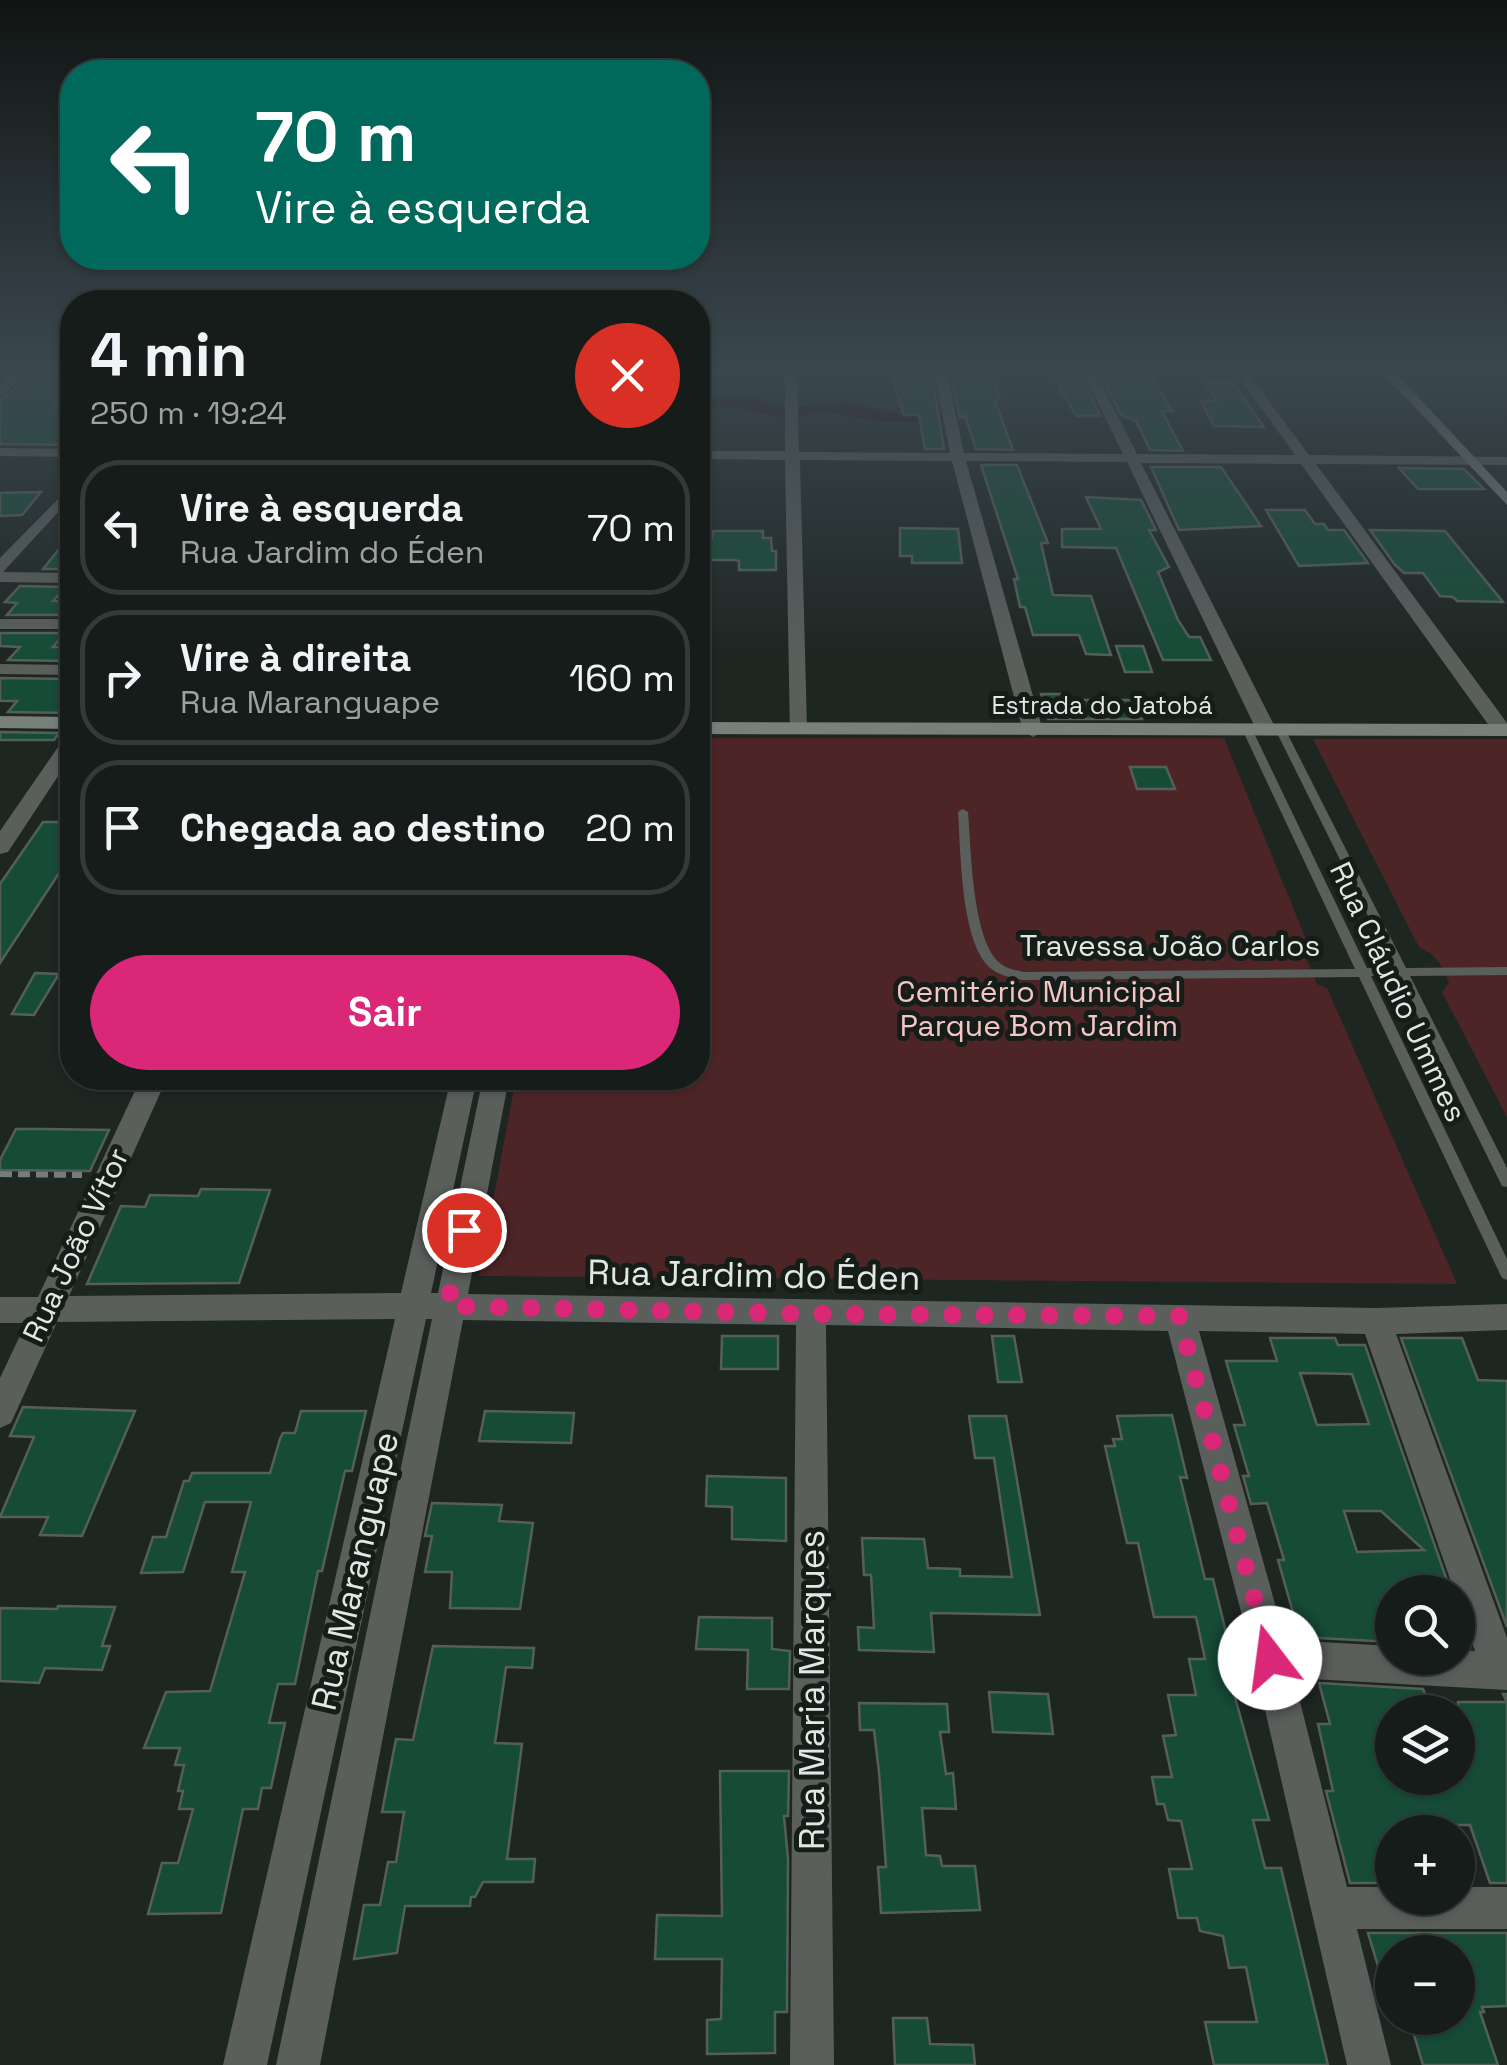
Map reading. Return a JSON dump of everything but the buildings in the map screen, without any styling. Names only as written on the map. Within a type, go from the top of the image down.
[{"type":"street","points":[[792,466],[797,729]]},
{"type":"street","points":[[963,466],[1033,731]]},
{"type":"street","points":[[1137,466],[1264,729]]},
{"type":"street","points":[[1310,466],[1504,730]]},
{"type":"street","points":[[1475,466],[1507,501]]},
{"type":"street","points":[[0,568],[60,502]]},
{"type":"street","points":[[0,578],[60,578]]},
{"type":"street","points":[[0,624],[60,624]]},
{"type":"street","points":[[0,669],[60,670]]},
{"type":"street","points":[[0,722],[60,723]]},
{"type":"street","name":"Estrada do Jatobá","points":[[710,728],[1504,730]]},
{"type":"street","points":[[0,847],[60,759]]},
{"type":"street","name":"Rua João Vítor","points":[[0,1413],[148,1090]]},
{"type":"street","name":"Rua Maranguape","points":[[298,2065],[431,1306],[462,1090]]},
{"type":"street","name":"Rua Maranguape","points":[[246,2065],[431,1306],[493,1090]]},
{"type":"street","name":"Rua Jardim do Éden","points":[[0,1310],[431,1306],[811,1314],[1507,1318]]},
{"type":"street","name":"Rua Maria Marques","points":[[811,1314],[812,2065]]},
{"type":"street","points":[[1179,1316],[1270,1658],[1369,2065]]},
{"type":"street","points":[[1270,1658],[1504,1670],[1376,1320]]},
{"type":"street","points":[[1331,1908],[1507,1908]]},
{"type":"lane","name":"Rua Cláudio Ummes","points":[[1264,729],[1402,970],[1507,1182]]},
{"type":"lane","name":"Rua Cláudio Ummes","points":[[1264,729],[1360,971],[1507,1274]]},
{"type":"lane","name":"Travessa João Carlos","points":[[963,812],[978,941],[993,964],[1004,971],[1023,976],[1507,972]]},
{"type":"path","points":[[0,1174],[108,1174]]},
{"type":"green space","name":"Cemitério Municipal Parque Bom Jardim","points":[[710,738],[1224,738],[1312,954],[1306,958],[1317,984],[1327,988],[1457,1284],[479,1276],[514,1090],[710,1090]]},
{"type":"green space","points":[[1313,739],[1507,739],[1507,1117],[1442,992],[1449,983],[1444,971],[1435,957],[1419,947]]},
{"type":"route","points":[[464,1230],[447,1306],[811,1314],[1179,1316],[1270,1658]]}]
